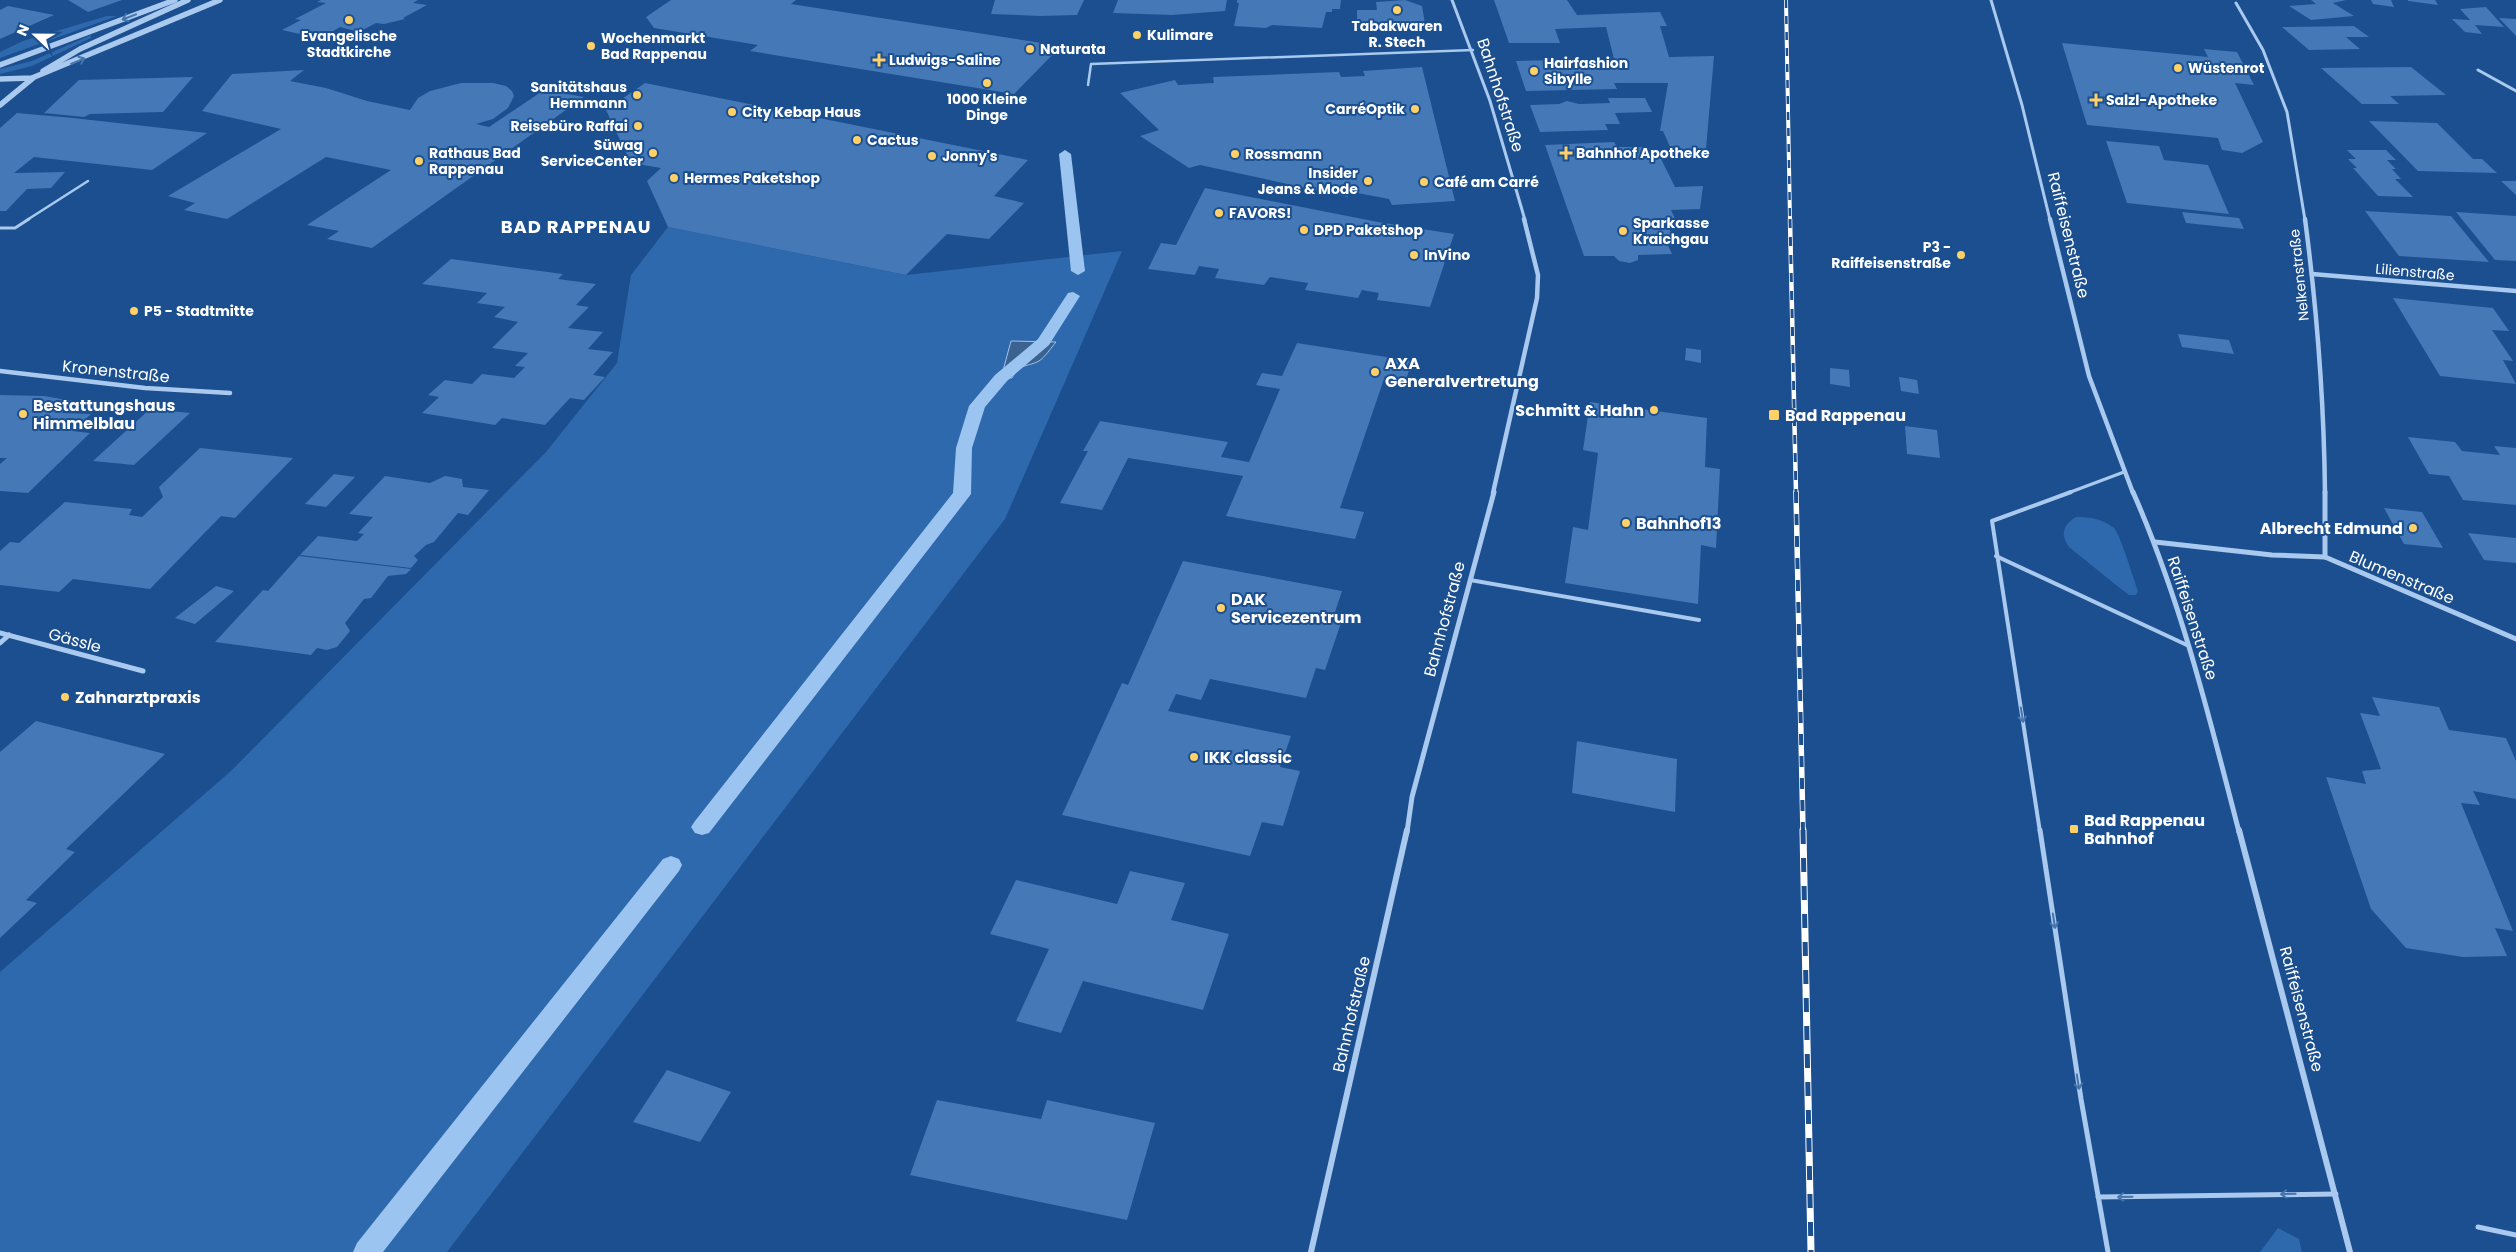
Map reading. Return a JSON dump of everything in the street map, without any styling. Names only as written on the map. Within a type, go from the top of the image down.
[{"type":"street","points":[[0,65],[175,0]]},
{"type":"street","points":[[0,105],[32,78],[80,49],[188,0]]},
{"type":"street","points":[[0,78],[32,78],[220,0]]},
{"type":"street","name":"Bahnhofstraße","points":[[1311,1252],[1408,826],[1412,797],[1498,475],[1537,298],[1538,275],[1502,138],[1473,50],[1452,0]]},
{"type":"street","name":"Raiffeisenstraße","points":[[1991,0],[2001,28],[2022,105],[2090,376],[2124,472],[2155,542],[2190,646],[2350,1252]]},
{"type":"street","name":"Nelkenstraße","points":[[2236,3],[2263,50],[2287,112],[2298,169],[2312,274],[2324,415],[2325,557]]},
{"type":"street","points":[[2478,70],[2516,91]]},
{"type":"street","name":"Lilienstraße","points":[[2312,274],[2516,291]]},
{"type":"street","name":"Kronenstraße","points":[[0,371],[145,388],[230,393]]},
{"type":"street","name":"Blumenstraße","points":[[2155,542],[2272,555],[2325,557],[2516,640]]},
{"type":"street","name":"Gässle","points":[[0,633],[144,671]]},
{"type":"street","points":[[0,642],[8,635]]},
{"type":"lane","points":[[1088,85],[1091,64],[1473,50]]},
{"type":"lane","points":[[0,228],[15,228],[88,181]]},
{"type":"lane","points":[[2108,1252],[1996,556],[1992,521],[2124,472]]},
{"type":"lane","points":[[1996,556],[2190,646]]},
{"type":"lane","points":[[1470,580],[1698,620]]},
{"type":"lane","points":[[2098,1197],[2336,1194]]},
{"type":"lane","points":[[2478,1227],[2516,1235]]},
{"type":"shaded area","points":[[107,16],[117,16],[0,58],[0,52],[23,41]]},
{"type":"shaded area","points":[[91,35],[91,38],[32,66],[0,74],[0,69],[32,61]]},
{"type":"shaded area","points":[[668,227],[906,275],[1122,251],[1005,519],[447,1252],[0,1252],[0,972],[231,771],[546,452],[617,363],[631,275]]},
{"type":"shaded area","points":[[1011,341],[1056,342],[1039,361],[1021,368],[1012,378],[1001,378]]},
{"type":"shaded area","points":[[2076,517],[2096,519],[2114,528],[2138,591],[2136,595],[2129,595],[2069,547],[2064,538],[2064,530],[2068,523]]},
{"type":"shaded area","points":[[2278,1228],[2299,1239],[2302,1252],[2260,1252]]},
{"type":"building","points":[[68,0],[122,0],[88,12]]},
{"type":"building","name":"Evangelische Stadtkirche","points":[[321,0],[418,0],[413,3],[427,5],[403,18],[405,19],[384,24],[376,23],[359,32],[340,27],[322,39],[317,40],[318,38],[282,30],[301,20],[295,19],[326,3],[317,2]]},
{"type":"building","points":[[671,0],[796,0],[791,4],[1061,46],[1014,94],[750,51],[758,45],[654,28],[646,17]]},
{"type":"building","points":[[995,0],[1084,0],[1077,15],[1041,16],[991,14]]},
{"type":"building","points":[[1118,0],[1227,0],[1225,11],[1172,15],[1113,13]]},
{"type":"building","points":[[1237,0],[1341,0],[1340,9],[1332,9],[1332,12],[1326,12],[1322,28],[1272,25],[1266,28],[1234,26],[1239,3],[1237,3]]},
{"type":"building","points":[[1405,0],[1422,6],[1426,29],[1357,29],[1357,10],[1377,10],[1376,2]]},
{"type":"building","points":[[1494,0],[1567,0],[1577,15],[1660,12],[1667,26],[1660,26],[1669,57],[1714,56],[1706,149],[1676,149],[1670,147],[1663,131],[1660,131],[1668,83],[1614,83],[1617,89],[1526,91],[1516,61],[1614,59],[1606,27],[1555,29],[1560,43],[1509,43]]},
{"type":"building","points":[[2311,0],[2346,0],[2333,3],[2354,16],[2311,20],[2289,6],[2316,4]]},
{"type":"building","points":[[2371,0],[2391,0],[2394,7],[2373,4]]},
{"type":"building","points":[[2435,0],[2438,5],[2408,1]]},
{"type":"building","points":[[8,6],[54,15],[0,39],[0,10]]},
{"type":"building","points":[[2486,7],[2504,27],[2475,25],[2482,34],[2465,32],[2452,19],[2470,20],[2460,9]]},
{"type":"building","points":[[2499,18],[2516,19],[2516,36]]},
{"type":"building","points":[[2354,26],[2369,37],[2346,37],[2360,49],[2309,50],[2282,27]]},
{"type":"building","points":[[2062,43],[2208,57],[2204,49],[2237,52],[2254,85],[2235,83],[2263,142],[2242,153],[2222,150],[2218,138],[2087,125]]},
{"type":"building","points":[[1422,67],[1455,201],[1392,205],[1389,199],[1347,191],[1348,197],[1200,165],[1189,168],[1140,136],[1159,130],[1120,93],[1175,80],[1178,85],[1214,83],[1213,77],[1339,72],[1341,77],[1365,76],[1363,71]]},
{"type":"building","points":[[2411,67],[2446,95],[2390,96],[2399,104],[2362,104],[2321,68]]},
{"type":"building","name":"Rathaus Bad Rappenau","points":[[304,70],[290,81],[326,88],[367,101],[410,110],[418,98],[430,91],[461,83],[493,83],[506,86],[512,91],[514,96],[508,108],[493,119],[476,124],[489,127],[544,90],[584,97],[372,248],[327,239],[339,231],[307,225],[391,170],[326,157],[227,219],[184,210],[195,203],[168,196],[281,129],[202,111],[232,74]]},
{"type":"building","points":[[193,77],[163,112],[90,114],[84,117],[44,113],[79,80]]},
{"type":"building","points":[[645,83],[1028,160],[994,196],[1024,203],[989,239],[947,234],[906,275],[668,227],[647,181],[661,168],[631,163],[606,110]]},
{"type":"building","points":[[1608,98],[1645,98],[1652,112],[1615,113],[1620,124],[1605,124],[1608,130],[1540,132],[1530,105],[1559,104],[1567,101],[1579,104],[1610,103]]},
{"type":"building","points":[[17,113],[207,133],[152,170],[34,157],[14,173],[65,172],[51,188],[27,189],[6,211],[0,211],[0,128]]},
{"type":"building","points":[[2369,121],[2437,123],[2473,159],[2482,159],[2497,173],[2418,171]]},
{"type":"building","points":[[2106,141],[2159,146],[2164,160],[2208,165],[2229,214],[2127,203]]},
{"type":"building","points":[[1614,142],[1617,147],[1644,147],[1657,151],[1675,187],[1703,186],[1700,209],[1671,210],[1677,223],[1667,223],[1674,239],[1665,239],[1672,254],[1638,255],[1638,260],[1630,263],[1619,261],[1614,256],[1584,256],[1545,145]]},
{"type":"building","points":[[2347,150],[2386,150],[2396,160],[2387,160],[2396,169],[2392,169],[2401,179],[2395,179],[2413,197],[2378,196],[2353,168],[2357,168],[2348,159],[2356,159]]},
{"type":"building","points":[[2501,181],[2516,181],[2516,195]]},
{"type":"building","points":[[1205,188],[1378,222],[1454,234],[1430,307],[1377,300],[1379,293],[1362,290],[1358,298],[1305,290],[1308,283],[1270,277],[1264,285],[1215,278],[1219,269],[1199,266],[1195,275],[1148,269],[1161,243],[1176,245]]},
{"type":"building","points":[[2365,211],[2451,216],[2489,262],[2399,256]]},
{"type":"building","points":[[2182,212],[2239,218],[2244,229],[2186,223]]},
{"type":"building","points":[[2456,212],[2516,216],[2516,261],[2495,260]]},
{"type":"building","points":[[451,259],[563,274],[558,279],[596,284],[576,305],[589,307],[568,328],[603,332],[588,349],[613,352],[593,375],[605,377],[584,400],[570,398],[545,425],[502,418],[495,425],[422,413],[439,397],[428,395],[445,380],[472,384],[482,374],[514,378],[525,367],[515,366],[528,353],[492,348],[518,322],[494,317],[505,307],[477,303],[487,293],[422,284]]},
{"type":"building","points":[[2393,298],[2493,308],[2509,331],[2492,330],[2513,361],[2503,360],[2516,384],[2440,376]]},
{"type":"building","points":[[2178,334],[2229,340],[2234,354],[2182,347]]},
{"type":"building","points":[[1297,343],[1412,361],[1406,380],[1385,376],[1340,508],[1364,512],[1355,539],[1226,516],[1243,476],[1128,458],[1102,510],[1060,503],[1088,451],[1083,451],[1100,421],[1228,442],[1221,457],[1249,462],[1280,389],[1256,385],[1262,373],[1282,376]]},
{"type":"building","points":[[1686,348],[1701,350],[1701,363],[1685,360]]},
{"type":"building","points":[[1830,368],[1849,370],[1850,387],[1830,384]]},
{"type":"building","points":[[1899,377],[1917,380],[1919,394],[1901,391]]},
{"type":"building","points":[[0,395],[44,396],[73,401],[62,413],[91,414],[72,431],[90,433],[28,493],[0,491],[0,464],[7,458],[0,458]]},
{"type":"building","points":[[1590,402],[1707,418],[1705,467],[1720,469],[1716,548],[1701,545],[1698,604],[1565,583],[1573,527],[1588,530],[1598,453],[1583,450]]},
{"type":"building","points":[[150,409],[190,413],[134,465],[93,461]]},
{"type":"building","points":[[1905,426],[1937,430],[1940,458],[1907,454]]},
{"type":"building","points":[[2408,437],[2455,442],[2462,451],[2500,455],[2494,446],[2516,448],[2516,505],[2463,500],[2449,476],[2429,474]]},
{"type":"building","points":[[200,448],[293,458],[235,518],[221,516],[150,589],[73,579],[59,592],[0,585],[0,551],[10,542],[19,543],[65,502],[132,509],[129,515],[142,517],[163,497],[159,487]]},
{"type":"building","points":[[334,474],[355,477],[326,507],[305,504]]},
{"type":"building","points":[[385,476],[430,483],[445,476],[462,479],[463,487],[489,490],[468,515],[458,513],[434,542],[426,545],[414,556],[418,560],[411,568],[300,555],[318,536],[357,541],[364,534],[358,533],[373,517],[349,514]]},
{"type":"building","name":"Albrecht Edmund","points":[[2384,508],[2422,512],[2443,548],[2404,544]]},
{"type":"building","points":[[2468,533],[2516,538],[2516,563],[2484,560]]},
{"type":"building","points":[[299,556],[411,569],[406,574],[388,576],[371,598],[364,599],[345,623],[350,631],[337,647],[327,650],[317,648],[311,655],[215,642],[263,590],[268,591]]},
{"type":"building","points":[[1183,561],[1342,591],[1333,618],[1342,620],[1325,670],[1316,668],[1306,698],[1210,679],[1201,700],[1176,694],[1168,711],[1291,736],[1280,767],[1300,771],[1283,826],[1262,822],[1250,856],[1062,815],[1122,683],[1128,685]]},
{"type":"building","points":[[216,586],[234,591],[195,624],[175,618]]},
{"type":"building","points":[[2372,697],[2439,707],[2449,730],[2506,738],[2516,761],[2516,799],[2473,791],[2480,805],[2461,803],[2513,931],[2495,928],[2507,956],[2463,957],[2406,948],[2371,909],[2326,777],[2366,784],[2362,771],[2381,769],[2360,713],[2380,716]]},
{"type":"building","points":[[36,721],[165,754],[66,849],[75,852],[26,900],[37,903],[0,938],[0,752]]},
{"type":"building","points":[[1577,741],[1677,759],[1675,812],[1572,793]]},
{"type":"building","points":[[1130,871],[1185,883],[1171,920],[1229,934],[1203,1010],[1083,981],[1061,1033],[1016,1021],[1049,949],[990,934],[1016,880],[1117,904]]},
{"type":"building","points":[[667,1070],[731,1092],[700,1142],[633,1122]]},
{"type":"building","points":[[937,1100],[1041,1119],[1047,1100],[1155,1123],[1127,1220],[910,1175]]},
{"type":"waterway","points":[[1065,154],[1078,271]]},
{"type":"waterway","points":[[702,827],[962,494],[964,448],[977,406],[1001,378],[1044,342],[1073,296]]},
{"type":"waterway","points":[[366,1252],[671,865]]},
{"type":"railway","points":[[1786,0],[1790,220]]},
{"type":"railway","points":[[1790,219],[1796,493]]},
{"type":"railway","points":[[1796,492],[1803,832]]},
{"type":"railway","points":[[1803,830],[1811,1252]]},
{"type":"place","name":"Tabakwaren R. Stech","points":[[1397,10]]},
{"type":"place","name":"Evangelische Stadtkirche","points":[[349,20]]},
{"type":"place","name":"Kulimare","points":[[1137,35]]},
{"type":"place","name":"Wochenmarkt Bad Rappenau","points":[[591,46]]},
{"type":"place","name":"Naturata","points":[[1030,49]]},
{"type":"place","name":"Ludwigs-Saline","points":[[879,60]]},
{"type":"place","name":"Wüstenrot","points":[[2178,68]]},
{"type":"place","name":"Hairfashion Sibylle","points":[[1534,71]]},
{"type":"place","name":"1000 Kleine Dinge","points":[[987,83]]},
{"type":"place","name":"Sanitätshaus Hemmann","points":[[637,95]]},
{"type":"place","name":"Salzl-Apotheke","points":[[2096,100]]},
{"type":"place","name":"CarréOptik","points":[[1415,109]]},
{"type":"place","name":"City Kebap Haus","points":[[732,112]]},
{"type":"place","name":"Reisebüro Raffai","points":[[638,126]]},
{"type":"place","name":"Cactus","points":[[857,140]]},
{"type":"place","name":"Süwag ServiceCenter","points":[[653,153]]},
{"type":"place","name":"Bahnhof Apotheke","points":[[1566,153]]},
{"type":"place","name":"Rossmann","points":[[1235,154]]},
{"type":"place","name":"Jonny's","points":[[932,156]]},
{"type":"place","name":"Rathaus Bad Rappenau","points":[[419,161]]},
{"type":"place","name":"Hermes Paketshop","points":[[674,178]]},
{"type":"place","name":"Insider Jeans & Mode","points":[[1368,181]]},
{"type":"place","name":"Café am Carré","points":[[1424,182]]},
{"type":"place","name":"FAVORS!","points":[[1219,213]]},
{"type":"place","name":"DPD Paketshop","points":[[1304,230]]},
{"type":"place","name":"Sparkasse Kraichgau","points":[[1623,231]]},
{"type":"place","name":"InVino","points":[[1414,255]]},
{"type":"place","name":"P3 - Raiffeisenstraße","points":[[1961,255]]},
{"type":"place","name":"P5 - Stadtmitte","points":[[134,311]]},
{"type":"place","name":"AXA Generalvertretung","points":[[1375,372]]},
{"type":"place","name":"Schmitt & Hahn","points":[[1654,410]]},
{"type":"place","name":"Bestattungshaus Himmelblau","points":[[23,414]]},
{"type":"place","name":"Bad Rappenau","points":[[1774,415]]},
{"type":"place","name":"Bahnhof13","points":[[1626,523]]},
{"type":"place","name":"Albrecht Edmund","points":[[2413,528]]},
{"type":"place","name":"DAK Servicezentrum","points":[[1221,608]]},
{"type":"place","name":"Zahnarztpraxis","points":[[65,697]]},
{"type":"place","name":"IKK classic","points":[[1194,757]]},
{"type":"place","name":"Bad Rappenau Bahnhof","points":[[2074,829]]},
{"type":"district","name":"BAD RAPPENAU","points":[[576,227]]}]
